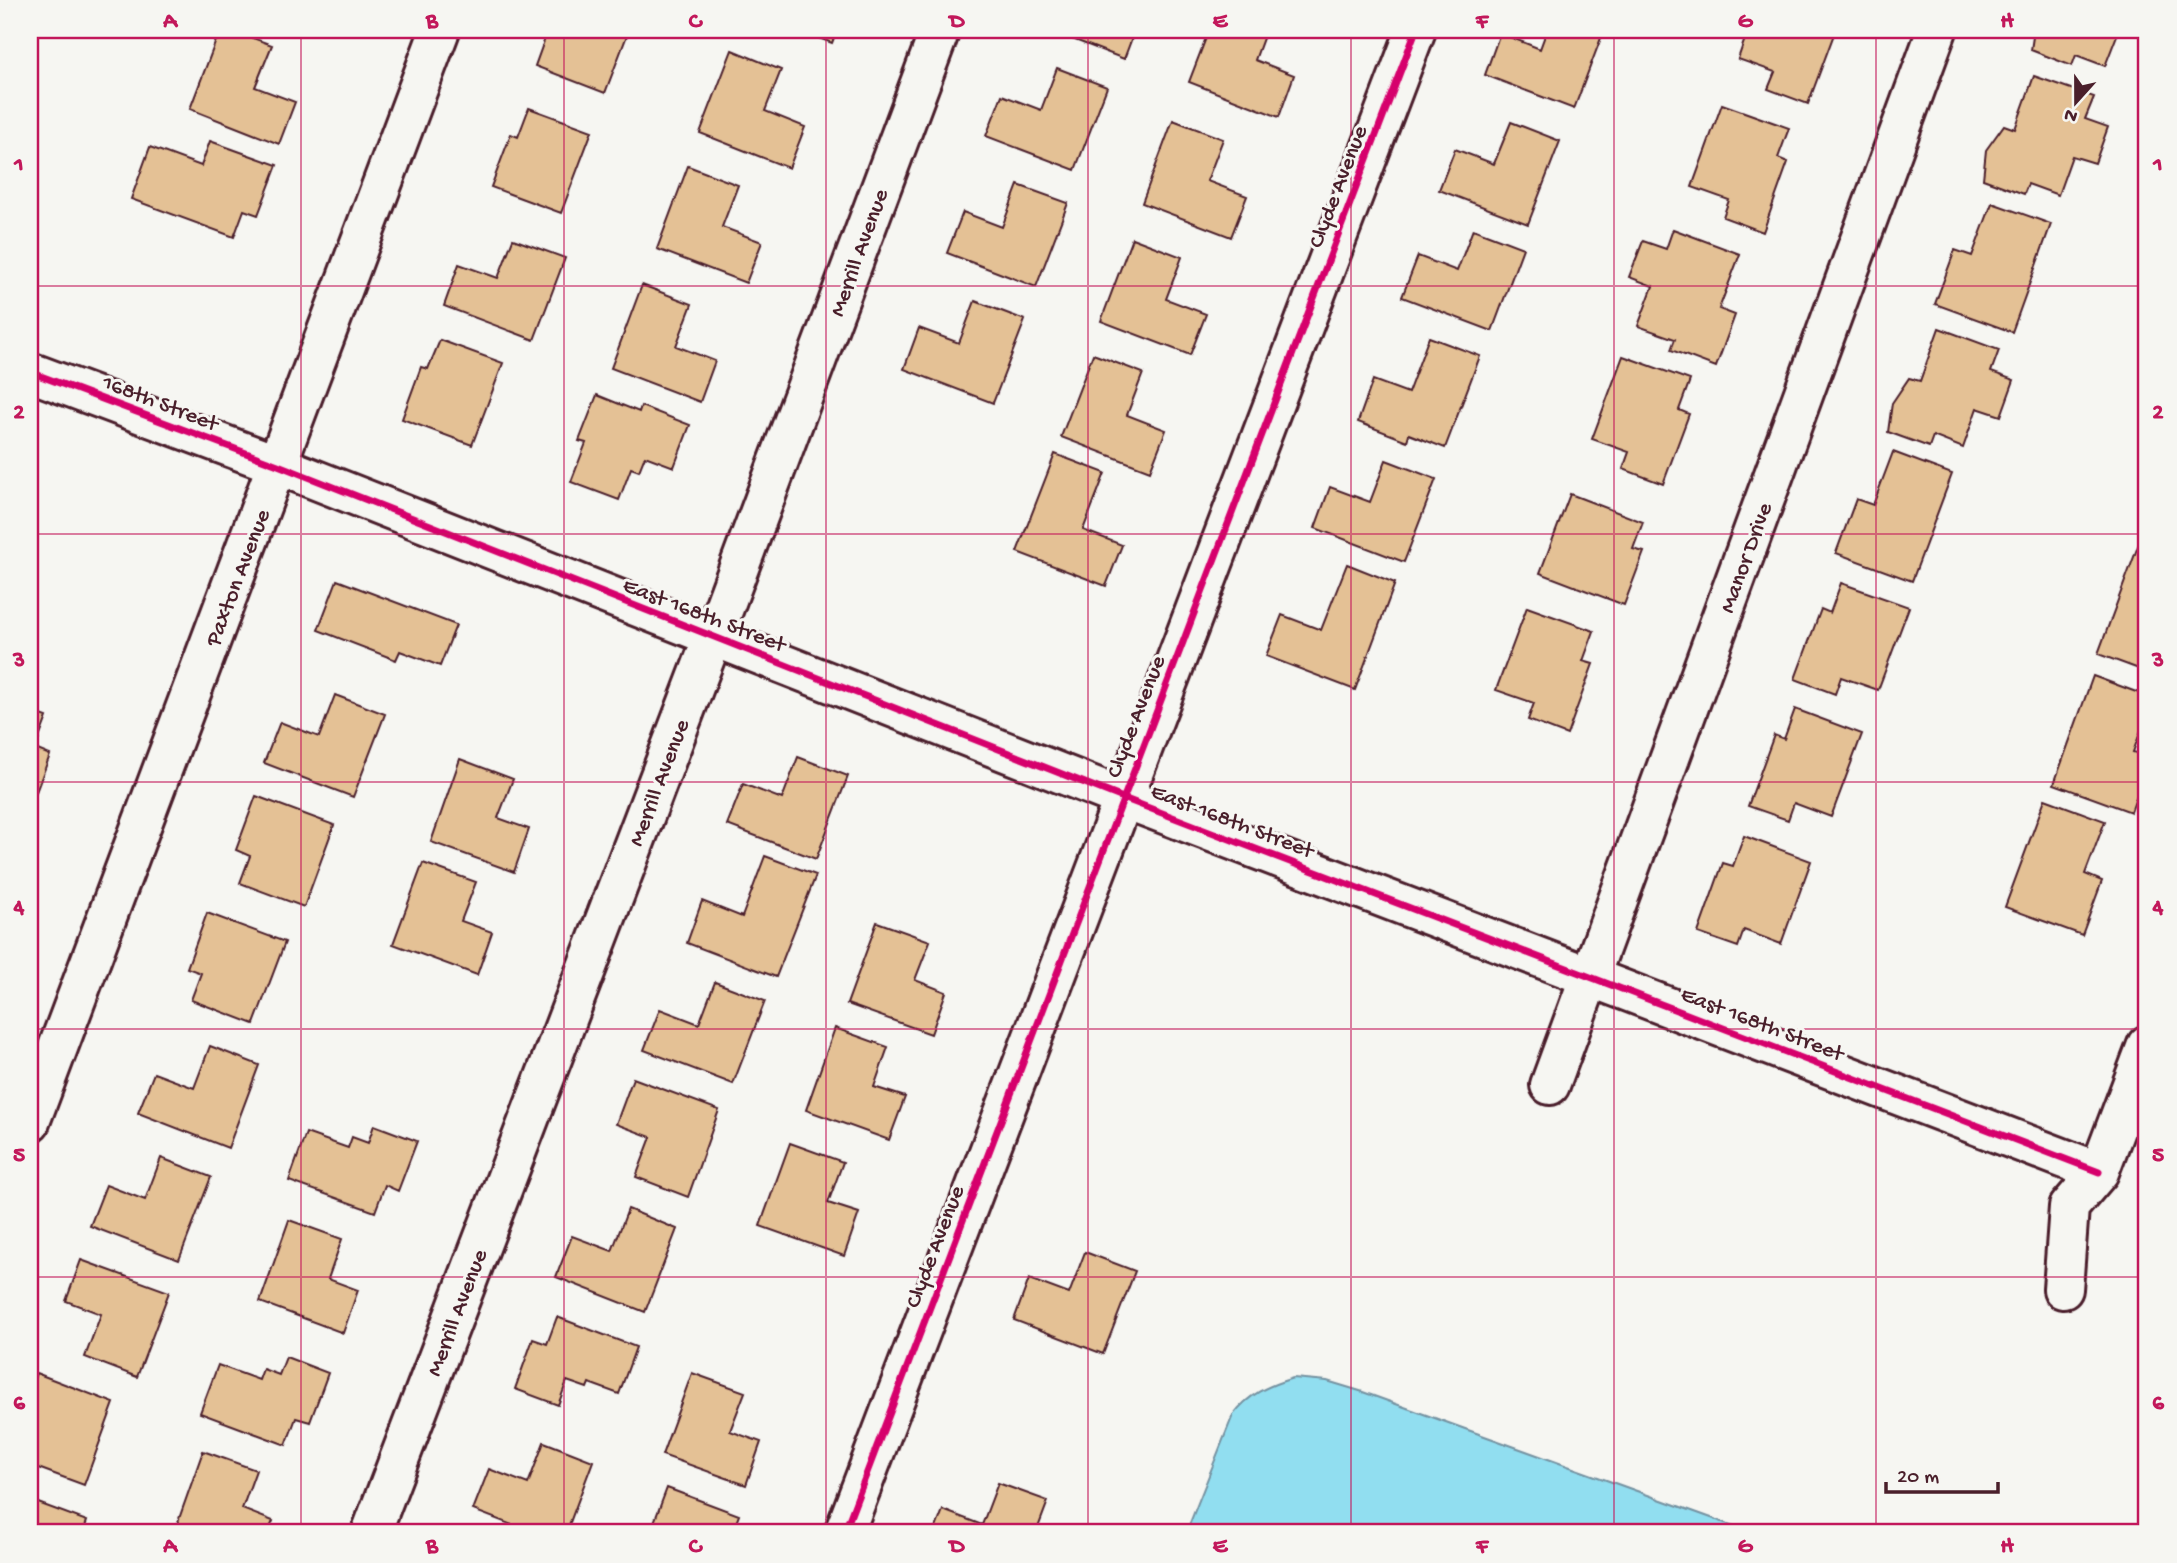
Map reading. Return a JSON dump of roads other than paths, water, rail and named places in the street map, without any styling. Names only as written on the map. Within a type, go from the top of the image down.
[{"type":"street","name":"Paxton Avenue","points":[[30,1122],[440,30]]},
{"type":"street","name":"Merrill Avenue","points":[[371,1533],[713,637],[940,30]]},
{"type":"street","name":"Clyde Avenue","points":[[844,1533],[1416,30]]},
{"type":"street","name":"Manor Drive","points":[[1550,1085],[1937,30]]},
{"type":"street","name":"168th Street","points":[[30,372],[278,466]]},
{"type":"street","name":"East 168th Street","points":[[278,466],[1123,798],[2099,1172]]},
{"type":"street","points":[[2063,1289],[2070,1207],[2099,1172],[2147,1045]]},
{"type":"water","points":[[1293,1378],[1327,1381],[1360,1391],[1753,1533],[1186,1533],[1233,1415],[1245,1401],[1259,1392]]}]
